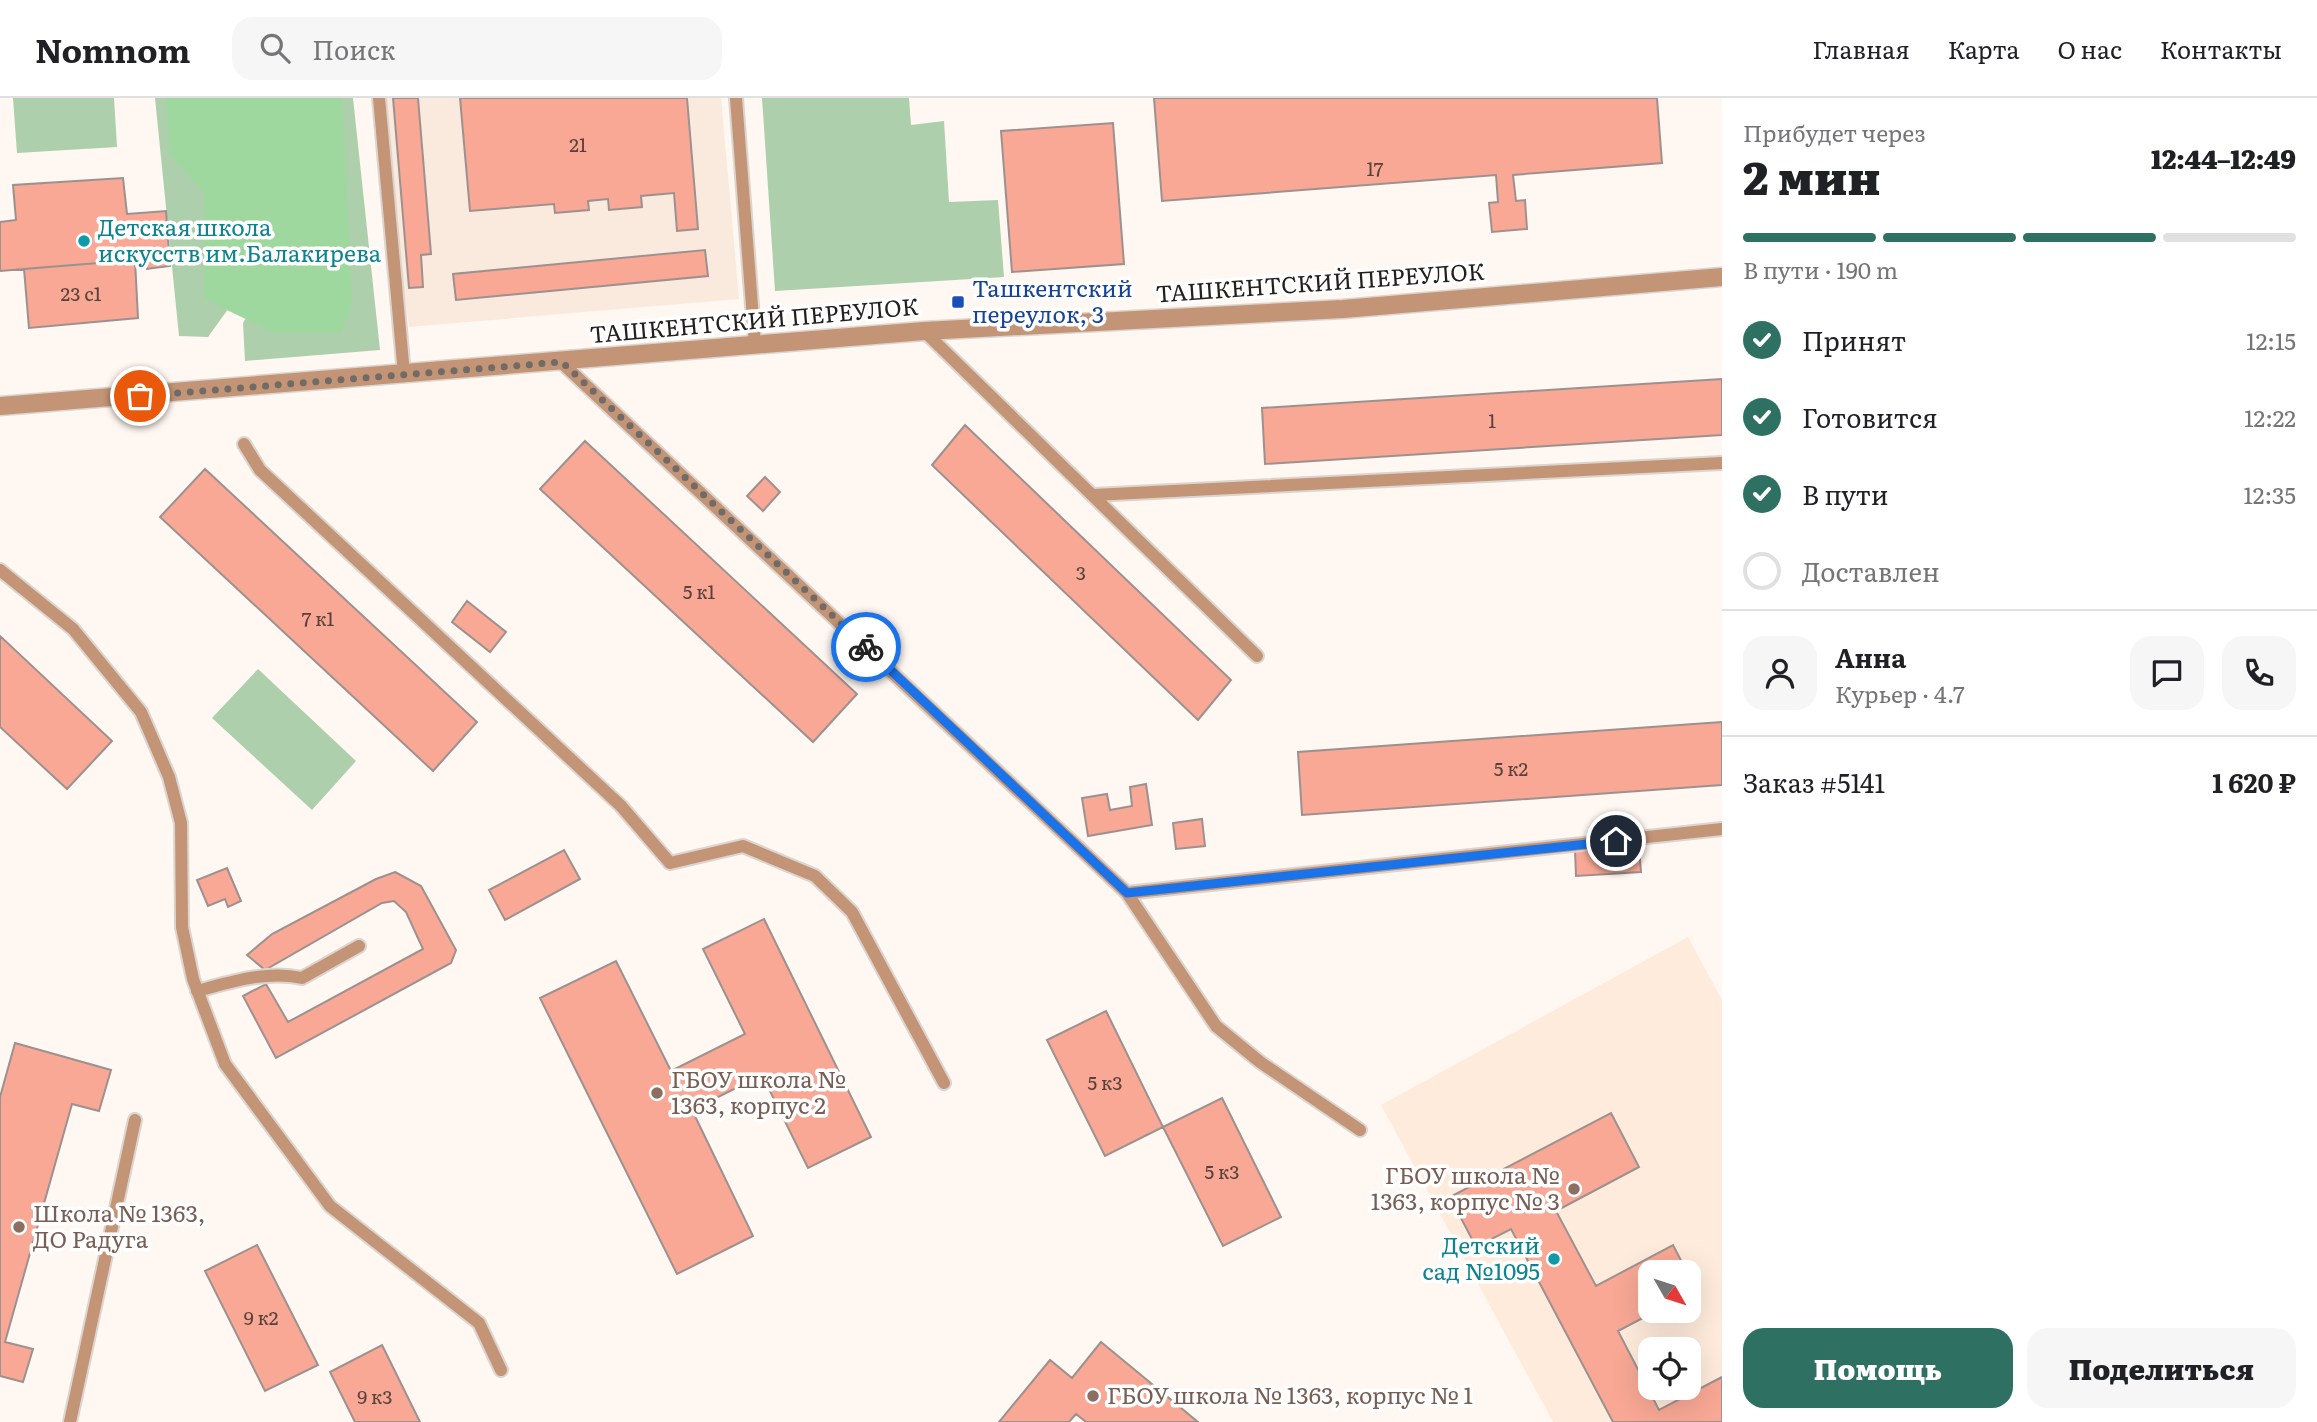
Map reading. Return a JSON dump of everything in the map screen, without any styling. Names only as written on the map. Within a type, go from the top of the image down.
[{"type":"street","name":"ТАШКЕНТСКИЙ ПЕРЕУЛОК","points":[[0,406],[924,331],[1343,309],[1722,277]]},
{"type":"lane","points":[[379,98],[404,374]]},
{"type":"lane","points":[[736,98],[755,345]]},
{"type":"lane","points":[[924,331],[1257,656]]},
{"type":"lane","points":[[562,362],[1127,893],[1216,1026],[1260,1062],[1360,1129]]},
{"type":"lane","points":[[244,444],[260,470],[621,806],[670,863],[743,846],[815,876],[852,912],[944,1083]]},
{"type":"lane","points":[[1094,495],[1722,463]]},
{"type":"lane","points":[[0,570],[72,629],[141,712],[169,777],[181,823],[182,927],[197,991],[225,1064],[330,1206],[479,1323],[501,1370]]},
{"type":"lane","points":[[1127,893],[1722,829]]},
{"type":"lane","points":[[197,991],[244,978],[286,975],[302,978],[359,946]]},
{"type":"lane","points":[[70,1422],[135,1120]]},
{"type":"shaded area","points":[[379,98],[721,98],[739,299],[409,327]]},
{"type":"shaded area","name":"ГБОУ школа № 1363, корпус № 3","points":[[1688,937],[1722,1000],[1722,1422],[1553,1422],[1381,1105]]},
{"type":"green space","points":[[13,98],[114,98],[117,147],[17,153]]},
{"type":"green space","points":[[155,98],[353,98],[380,350],[245,361],[243,323],[274,274],[236,298],[208,337],[179,336]]},
{"type":"green space","points":[[166,98],[342,98],[352,302],[341,333],[275,333],[204,299],[204,193],[170,155]]},
{"type":"green space","points":[[762,98],[909,98],[911,125],[944,121],[949,202],[998,200],[1004,277],[775,291]]},
{"type":"green space","points":[[258,669],[356,761],[312,810],[212,718]]},
{"type":"building","points":[[393,98],[418,98],[431,254],[421,255],[423,287],[409,288]]},
{"type":"building","points":[[460,98],[687,98],[698,229],[677,231],[674,193],[641,196],[642,207],[609,210],[608,199],[588,201],[589,210],[555,213],[554,204],[470,211]]},
{"type":"building","points":[[1154,98],[1657,98],[1662,163],[1513,175],[1516,201],[1525,200],[1527,229],[1492,232],[1489,203],[1498,202],[1496,175],[1162,201]]},
{"type":"building","points":[[1113,123],[1124,264],[1012,272],[1001,131]]},
{"type":"building","name":"Детская школа искусств им.Балакирева","points":[[123,178],[127,214],[166,211],[170,266],[147,269],[145,259],[0,271],[0,222],[16,220],[13,185]]},
{"type":"building","points":[[705,250],[708,276],[456,300],[453,274]]},
{"type":"building","points":[[135,260],[138,318],[29,328],[24,269]]},
{"type":"building","points":[[1722,379],[1722,435],[1265,464],[1262,408]]},
{"type":"building","points":[[965,425],[1231,680],[1198,720],[932,465]]},
{"type":"building","points":[[585,441],[857,694],[813,742],[540,489]]},
{"type":"building","points":[[205,469],[477,722],[433,771],[160,517]]},
{"type":"building","points":[[765,477],[780,492],[763,511],[747,496]]},
{"type":"building","points":[[467,601],[506,632],[490,652],[452,622]]},
{"type":"building","points":[[0,636],[112,741],[67,789],[0,727]]},
{"type":"building","points":[[1722,722],[1722,785],[1302,815],[1298,752]]},
{"type":"building","points":[[1146,784],[1152,825],[1088,836],[1082,798],[1107,794],[1110,810],[1132,806],[1130,787]]},
{"type":"building","points":[[1202,819],[1205,846],[1176,849],[1173,823]]},
{"type":"building","points":[[1639,847],[1641,872],[1576,876],[1575,851]]},
{"type":"building","points":[[564,850],[580,879],[505,920],[489,890]]},
{"type":"building","points":[[227,868],[241,901],[228,907],[225,899],[208,906],[197,880]]},
{"type":"building","points":[[395,872],[421,886],[456,950],[451,963],[276,1058],[243,996],[266,984],[288,1022],[423,949],[406,912],[394,901],[382,903],[265,970],[247,955],[272,934],[376,879]]},
{"type":"building","name":"ГБОУ школа № 1363, корпус 2","points":[[764,919],[871,1137],[808,1168],[762,1075],[692,1110],[753,1236],[677,1274],[540,998],[616,961],[671,1071],[745,1034],[703,949]]},
{"type":"building","points":[[1106,1011],[1163,1127],[1105,1156],[1047,1040]]},
{"type":"building","name":"Школа № 1363, ДО Радуга","points":[[15,1043],[111,1070],[99,1111],[72,1104],[5,1342],[33,1349],[23,1382],[0,1376],[0,1097]]},
{"type":"building","points":[[1222,1098],[1281,1217],[1223,1246],[1163,1127]]},
{"type":"building","name":"Детский сад №1095","points":[[1611,1113],[1639,1167],[1556,1211],[1596,1286],[1638,1264],[1638,1320],[1618,1331],[1638,1370],[1638,1400],[1654,1400],[1659,1410],[1678,1400],[1701,1400],[1701,1388],[1722,1377],[1722,1422],[1613,1422],[1511,1229],[1476,1247],[1450,1197]]},
{"type":"building","points":[[257,1245],[318,1365],[265,1391],[205,1271]]},
{"type":"building","name":"Детский сад №1095","points":[[1673,1245],[1681,1260],[1645,1260]]},
{"type":"building","name":"ГБОУ школа № 1363, корпус № 1","points":[[1101,1342],[1198,1422],[1086,1422],[1076,1414],[1069,1422],[999,1422],[1050,1360],[1072,1378]]},
{"type":"building","points":[[382,1345],[420,1422],[355,1422],[330,1372]]},
{"type":"way so far","points":[[140,396],[562,362],[866,647]]},
{"type":"place","name":"Детская школа искусств им.Балакирева","points":[[84,241]]},
{"type":"place","name":"Ташкентский переулок, 3","points":[[958,302]]},
{"type":"place","name":"ГБОУ школа № 1363, корпус 2","points":[[657,1093]]},
{"type":"place","name":"ГБОУ школа № 1363, корпус № 3","points":[[1574,1189]]},
{"type":"place","name":"Школа № 1363, ДО Радуга","points":[[19,1227]]},
{"type":"place","name":"Детский сад №1095","points":[[1554,1259]]},
{"type":"place","name":"ГБОУ школа № 1363, корпус № 1","points":[[1093,1396]]},
{"type":"route","points":[[866,647],[1127,893],[1616,841]]}]
